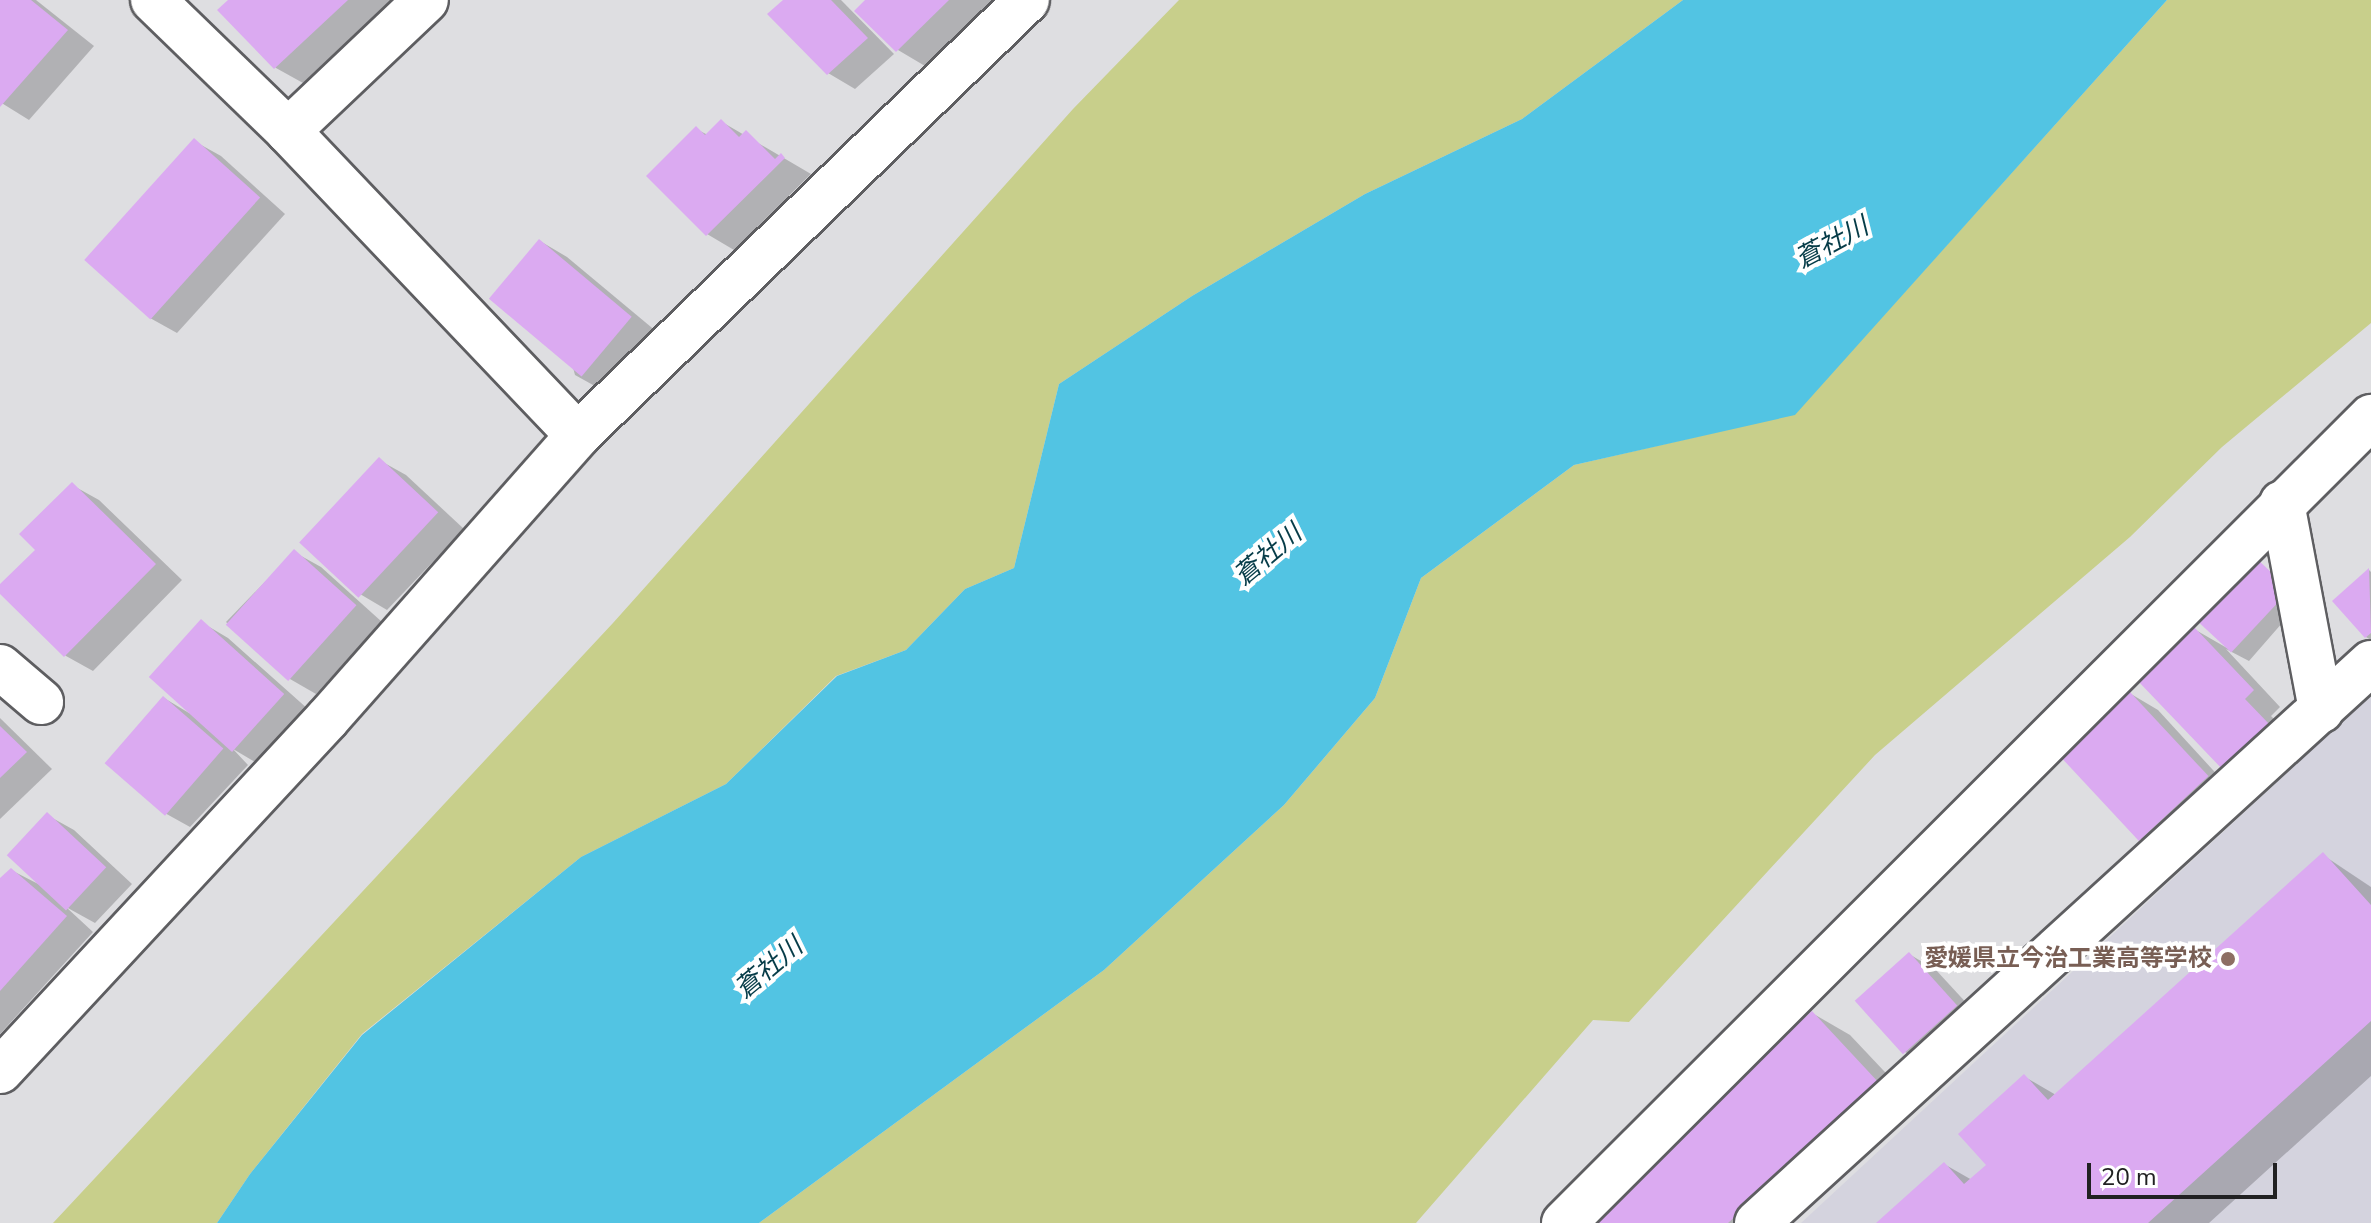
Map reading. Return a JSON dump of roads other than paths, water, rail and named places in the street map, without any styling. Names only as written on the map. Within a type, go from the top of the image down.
[{"type":"street","points":[[153,0],[288,131],[578,435]]},
{"type":"street","points":[[288,131],[426,0]]},
{"type":"street","points":[[0,1071],[328,718],[578,435],[1027,0]]},
{"type":"street","points":[[1564,1223],[2371,417]]},
{"type":"street","points":[[2282,503],[2321,710]]},
{"type":"street","points":[[1757,1223],[2371,663]]},
{"type":"street","points":[[0,667],[41,702]]},
{"type":"water","name":"蒼社川","points":[[1683,0],[2167,0],[1795,415],[1574,465],[1421,578],[1375,698],[1284,805],[1104,970],[759,1223],[217,1223],[250,1174],[362,1035],[581,857],[726,784],[837,676],[906,650],[965,589],[1014,568],[1059,384],[1192,296],[1365,194],[1522,119]]},
{"type":"place","name":"愛媛県立今治工業高等学校","points":[[2228,959]]}]
